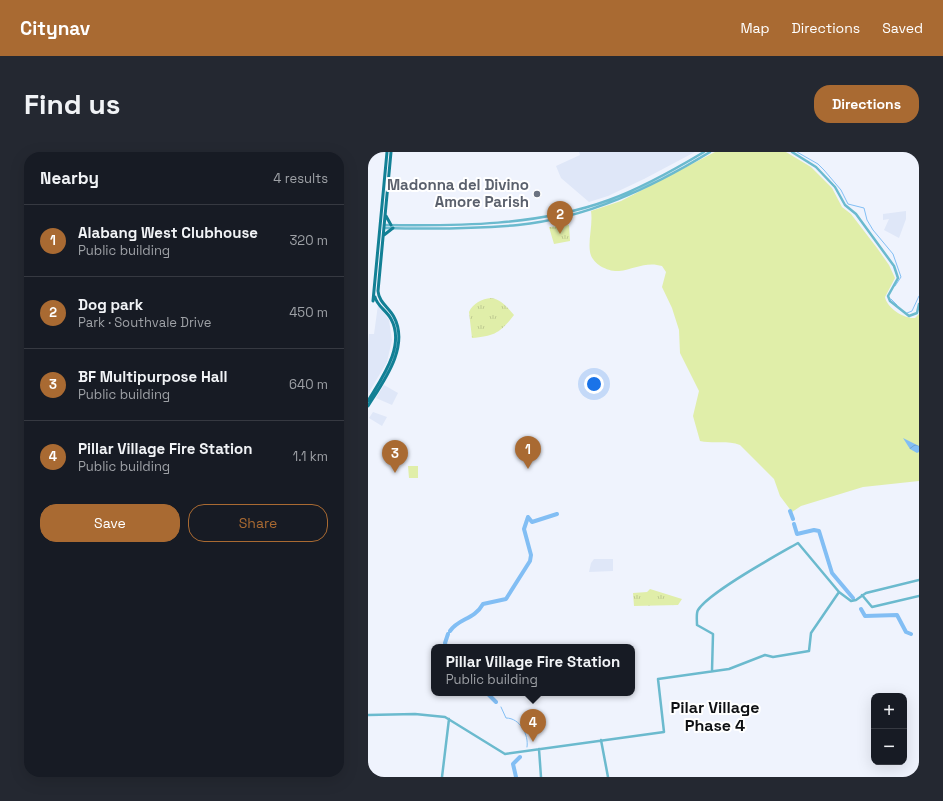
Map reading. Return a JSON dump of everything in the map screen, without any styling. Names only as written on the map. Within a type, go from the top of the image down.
[{"type":"main road","points":[[368,401],[389,364],[394,341],[393,324],[376,300],[383,226],[387,152]]},
{"type":"main road","points":[[373,302],[376,291],[383,237],[391,152]]},
{"type":"main road","points":[[383,237],[392,226],[385,215]]},
{"type":"main road","points":[[368,406],[392,365],[398,341],[394,317],[380,301],[376,291]]},
{"type":"street","points":[[392,226],[521,221],[562,213],[595,204],[625,193],[704,152]]},
{"type":"street","points":[[383,226],[491,227],[522,224],[563,217],[621,199],[710,152]]},
{"type":"street","points":[[792,152],[816,167],[835,187],[845,205],[856,214],[894,266],[898,278],[888,296],[890,302],[909,316],[917,313],[919,304]]},
{"type":"street","points":[[712,671],[713,634],[697,625],[697,611],[703,603],[732,582],[798,543],[839,592],[854,600],[862,594],[896,584],[919,580]]},
{"type":"street","points":[[368,715],[436,715],[449,719],[502,753],[508,754],[664,732],[658,679],[729,669],[765,655],[773,657],[809,651],[811,633],[839,592]]},
{"type":"street","points":[[862,594],[870,606],[919,596]]},
{"type":"street","points":[[442,777],[449,719]]},
{"type":"street","points":[[601,740],[608,777]]},
{"type":"street","points":[[539,749],[541,777]]},
{"type":"shaded area","points":[[579,152],[695,152],[608,196],[589,202],[561,178],[556,166],[580,155]]},
{"type":"shaded area","points":[[906,211],[906,219],[899,238],[884,230],[889,219],[883,220],[883,214]]},
{"type":"shaded area","points":[[378,305],[389,320],[392,340],[387,362],[368,394],[369,334],[374,334]]},
{"type":"shaded area","points":[[384,385],[398,393],[392,405],[376,398]]},
{"type":"shaded area","points":[[373,412],[387,417],[382,426],[369,418]]},
{"type":"shaded area","points":[[594,559],[613,559],[613,571],[589,572],[591,563]]},
{"type":"green space","points":[[715,152],[786,152],[811,167],[832,188],[842,207],[851,214],[889,265],[895,278],[885,297],[886,301],[892,309],[906,317],[915,318],[919,314],[919,481],[863,487],[801,506],[792,512],[780,496],[774,479],[740,445],[700,441],[693,416],[699,391],[680,353],[679,330],[672,308],[662,287],[666,272],[662,266],[651,264],[615,271],[606,269],[597,264],[590,252],[591,211],[621,201]]},
{"type":"green space","points":[[569,225],[570,241],[554,244],[549,227]]},
{"type":"green space","points":[[491,298],[501,302],[514,315],[501,330],[492,335],[472,338],[469,312],[478,302]]},
{"type":"green space","points":[[408,466],[418,466],[418,478],[409,478]]},
{"type":"green space","points":[[650,589],[682,599],[678,605],[634,606],[633,593],[647,592]]},
{"type":"water","points":[[903,438],[919,446],[919,452],[917,453],[910,449]]},
{"type":"waterway","points":[[797,152],[818,164],[824,170],[841,190],[848,204],[864,208],[867,220],[873,230],[893,254],[901,277],[895,286]]},
{"type":"waterway","points":[[907,313],[912,311],[919,296]]},
{"type":"waterway","points":[[891,299],[897,305]]},
{"type":"waterway","points":[[790,511],[793,519]]},
{"type":"waterway","points":[[450,631],[475,613],[483,604],[506,599],[530,561],[531,555],[524,529],[528,517],[532,522],[557,514]]},
{"type":"waterway","points":[[794,524],[797,534],[814,530],[819,531],[832,573],[853,598]]},
{"type":"waterway","points":[[861,609],[865,616],[897,615],[906,632],[911,634]]},
{"type":"waterway","points":[[445,644],[448,634]]},
{"type":"waterway","points":[[490,696],[496,702]]},
{"type":"waterway","points":[[501,707],[506,718],[515,721],[522,728],[527,737],[527,747]]},
{"type":"waterway","points":[[516,777],[513,764],[520,757]]},
{"type":"place","name":"Madonna del Divino Amore Parish","points":[[537,194]]},
{"type":"place","name":"Dog park","points":[[560,234]]},
{"type":"place","name":"Alabang West Clubhouse","points":[[528,469]]},
{"type":"place","name":"BF Multipurpose Hall","points":[[395,473]]},
{"type":"place","name":"Pillar Village Fire Station","points":[[533,742]]},
{"type":"district","name":"Pilar Village Phase 4","points":[[715,716]]}]
